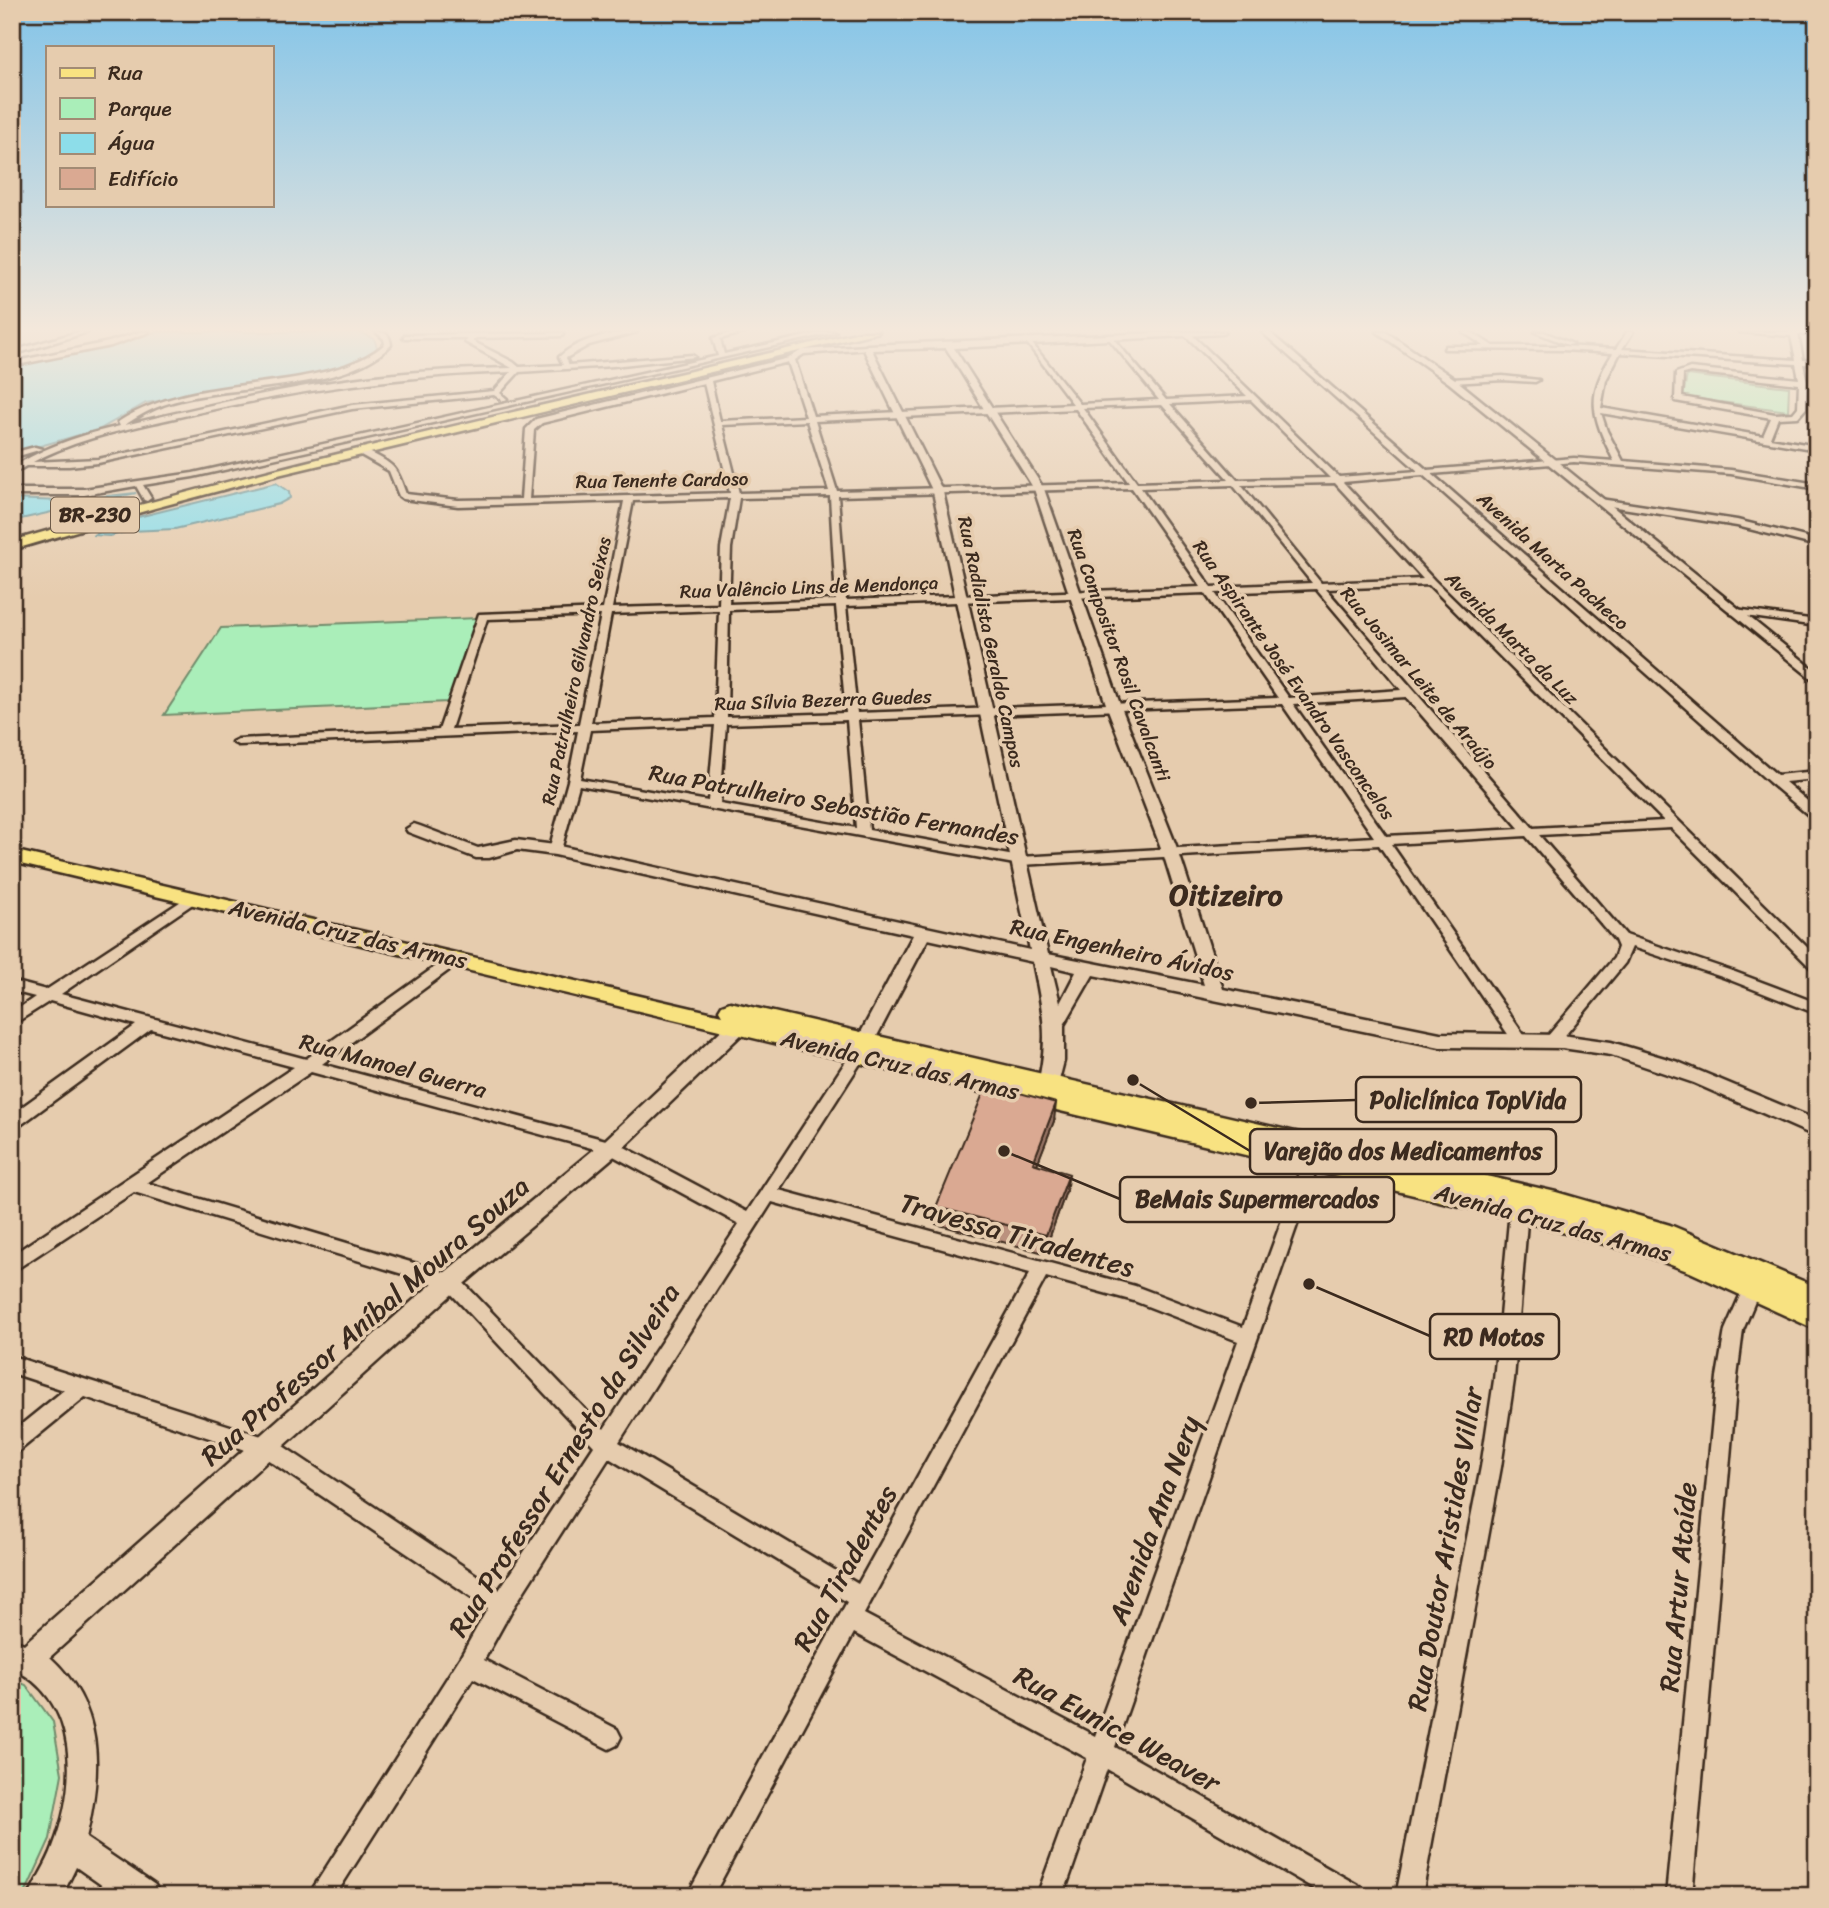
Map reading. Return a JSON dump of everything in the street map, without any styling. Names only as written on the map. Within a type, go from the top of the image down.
[{"type":"highway","points":[[38,523],[143,492],[178,492],[462,421]]},
{"type":"highway","points":[[12,543],[351,449],[488,421]]},
{"type":"highway","name":"BR-230","points":[[12,543],[178,492]]},
{"type":"highway","points":[[12,557],[42,541],[98,519]]},
{"type":"main road","name":"Avenida Cruz das Armas","points":[[12,842],[861,1049],[1601,1214],[1713,1253],[1817,1300]]},
{"type":"main road","name":"Avenida Cruz das Armas","points":[[12,856],[738,1026],[861,1049]]},
{"type":"main road","name":"Avenida Cruz das Armas","points":[[1046,1092],[1311,1162],[1519,1210],[1646,1245],[1699,1264],[1817,1318]]},
{"type":"street","points":[[12,456],[115,427],[127,421]]},
{"type":"street","points":[[12,472],[22,464],[56,448],[155,421]]},
{"type":"street","points":[[22,464],[98,461],[283,421]]},
{"type":"street","points":[[525,501],[531,426],[539,421]]},
{"type":"street","points":[[714,805],[721,721],[726,548],[735,496],[717,421]]},
{"type":"street","points":[[718,424],[785,421]]},
{"type":"street","points":[[809,421],[834,494],[841,604],[863,832]]},
{"type":"street","name":"Rua Radialista Geraldo Campos","points":[[904,421],[938,492],[1055,1024],[1054,1061],[1046,1092]]},
{"type":"street","name":"Rua Compositor Rosil Cavalcanti","points":[[997,421],[1039,489],[1114,707],[1171,853],[1216,995]]},
{"type":"street","name":"Rua Aspirante José Evandro Vasconcelos","points":[[1091,421],[1386,842],[1521,1042]]},
{"type":"street","name":"Rua Josimar Leite de Araújo","points":[[1181,421],[1529,834],[1621,938]]},
{"type":"street","name":"Avenida Marta da Luz","points":[[1278,421],[1337,480],[1431,582],[1817,966]]},
{"type":"street","name":"Avenida Marta Pacheco","points":[[1369,421],[1817,816]]},
{"type":"street","points":[[1502,421],[1817,678]]},
{"type":"street","points":[[1602,421],[1619,462]]},
{"type":"street","points":[[1661,421],[1817,448]]},
{"type":"street","points":[[1766,439],[1773,421]]},
{"type":"street","points":[[12,492],[143,492],[351,449]]},
{"type":"street","name":"Rua Tenente Cardoso","points":[[351,449],[388,465],[393,470],[400,492],[408,498],[458,503],[1337,480],[1551,461],[1619,462],[1731,472],[1817,487]]},
{"type":"street","name":"Rua Patrulheiro Gilvandro Seixas","points":[[555,850],[574,781],[629,498]]},
{"type":"street","points":[[1600,502],[1737,523],[1817,542]]},
{"type":"street","name":"Rua Valêncio Lins de Mendonça","points":[[444,733],[483,616],[1431,582]]},
{"type":"street","points":[[1735,612],[1817,623]]},
{"type":"street","name":"Rua Sílvia Bezerra Guedes","points":[[238,742],[721,721],[1286,701],[1410,693]]},
{"type":"street","points":[[1773,779],[1817,775]]},
{"type":"street","name":"Rua Patrulheiro Sebastião Fernandes","points":[[574,781],[1020,861],[1674,824]]},
{"type":"street","name":"Rua Engenheiro Ávidos","points":[[414,829],[476,853],[489,853],[516,845],[555,850],[1039,958],[1440,1040],[1465,1043],[1552,1041],[1610,1049],[1646,1059],[1817,1129]]},
{"type":"street","points":[[12,1020],[192,898]]},
{"type":"street","points":[[861,1049],[923,932]]},
{"type":"street","points":[[1621,938],[1730,975],[1817,1009]]},
{"type":"street","points":[[1552,1041],[1620,960],[1625,947],[1621,938]]},
{"type":"street","points":[[13,1265],[308,1066],[455,959]]},
{"type":"street","points":[[1055,1024],[1072,999],[1087,968]]},
{"type":"street","name":"Rua Manoel Guerra","points":[[12,986],[611,1147],[750,1222]]},
{"type":"street","points":[[12,1123],[148,1024]]},
{"type":"street","name":"Rua Professor Aníbal Moura Souza","points":[[20,1656],[267,1447],[452,1281],[611,1147],[738,1026]]},
{"type":"street","name":"Rua Professor Ernesto da Silveira","points":[[320,1896],[469,1664],[502,1605],[861,1049]]},
{"type":"street","name":"Avenida Ana Nery","points":[[1051,1896],[1311,1162]]},
{"type":"street","points":[[133,1185],[452,1281]]},
{"type":"street","name":"Travessa Tiradentes","points":[[768,1194],[1135,1294],[1249,1337]]},
{"type":"street","name":"Rua Doutor Aristides Villar","points":[[1409,1896],[1491,1467],[1504,1380],[1519,1210]]},
{"type":"street","name":"Rua Tiradentes","points":[[699,1896],[1042,1267]]},
{"type":"street","name":"Rua Eunice Weaver","points":[[452,1281],[606,1445],[857,1609],[1352,1896]]},
{"type":"street","name":"Rua Artur Ataíde","points":[[1679,1896],[1727,1377],[1734,1330],[1752,1287]]},
{"type":"street","points":[[12,1364],[267,1447],[502,1605]]},
{"type":"street","points":[[12,1444],[80,1388]]},
{"type":"street","points":[[20,1656],[61,1686],[80,1727],[84,1781],[69,1844],[45,1896]]},
{"type":"street","points":[[469,1664],[609,1737]]},
{"type":"street","points":[[69,1844],[144,1896]]},
{"type":"green space","points":[[478,618],[448,702],[164,715],[221,628]]},
{"type":"green space","points":[[12,1679],[26,1685],[53,1722],[62,1774],[50,1839],[24,1896],[12,1896]]},
{"type":"water","points":[[12,421],[114,421],[100,429],[12,454]]},
{"type":"water","points":[[276,483],[289,492],[290,498],[279,504],[175,529],[130,531],[110,536],[93,535],[138,517]]},
{"type":"water","points":[[136,493],[12,521],[12,499],[61,501]]},
{"type":"building","points":[[987,1084],[1056,1103],[1033,1163],[1069,1174],[1046,1235],[936,1207]]},
{"type":"place","name":"Varejão dos Medicamentos","points":[[1133,1080]]},
{"type":"place","name":"Policlínica TopVida","points":[[1251,1103]]},
{"type":"place","name":"BeMais Supermercados","points":[[1004,1151]]},
{"type":"place","name":"RD Motos","points":[[1309,1284]]},
{"type":"district","name":"Oitizeiro","points":[[1226,895]]}]
